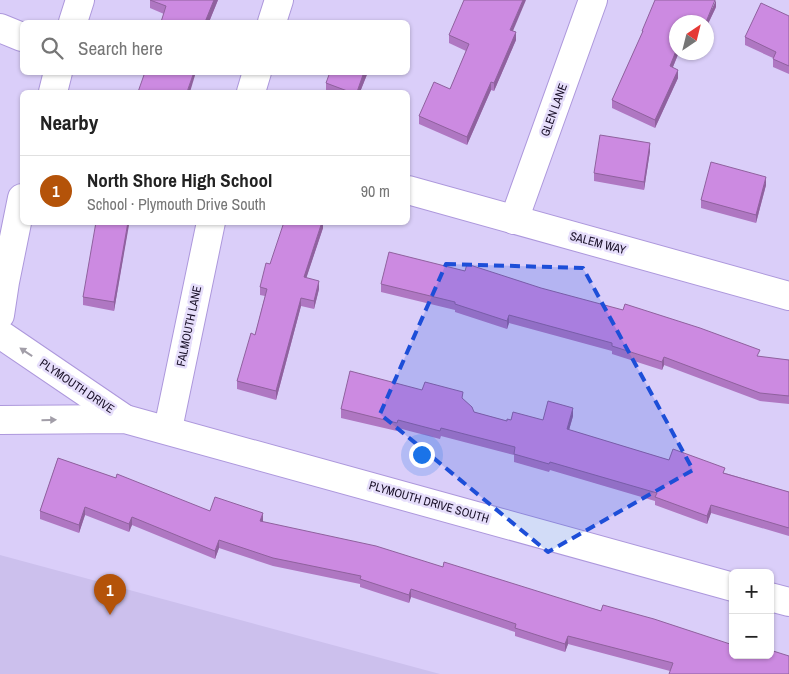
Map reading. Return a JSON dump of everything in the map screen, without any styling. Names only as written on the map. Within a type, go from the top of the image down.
[{"type":"street","points":[[74,20],[80,0]]},
{"type":"street","points":[[273,20],[279,0]]},
{"type":"street","name":"GLEN LANE","points":[[514,220],[594,0]]},
{"type":"street","points":[[0,28],[20,36]]},
{"type":"street","points":[[54,90],[57,75]]},
{"type":"street","points":[[252,90],[256,75]]},
{"type":"street","name":"SALEM WAY","points":[[410,191],[789,296]]},
{"type":"street","points":[[0,315],[20,208]]},
{"type":"street","name":"FALMOUTH LANE","points":[[168,429],[210,225]]},
{"type":"street","name":"PLYMOUTH DRIVE","points":[[0,334],[125,418]]},
{"type":"street","name":"PLYMOUTH DRIVE SOUTH","points":[[125,418],[729,586]]},
{"type":"street","name":"PLYMOUTH DRIVE","points":[[0,420],[125,418]]},
{"type":"street","points":[[774,598],[789,602]]},
{"type":"highlighted area","points":[[446,264],[583,268],[693,470],[548,552],[380,414]]},
{"type":"shaded area","points":[[0,555],[440,674],[0,674]]},
{"type":"building","points":[[150,0],[214,0],[206,20],[162,20],[166,6]]},
{"type":"building","points":[[464,0],[523,0],[510,30],[516,32],[494,83],[491,82],[467,137],[419,116],[434,82],[450,89],[469,44],[449,35]]},
{"type":"building","points":[[655,0],[715,0],[709,15],[669,15],[669,60],[672,60],[670,66],[678,70],[655,120],[612,100]]},
{"type":"building","points":[[761,3],[789,16],[789,66],[773,59],[776,52],[745,37]]},
{"type":"building","points":[[144,75],[193,75],[188,90],[139,90]]},
{"type":"building","points":[[329,75],[363,75],[358,90],[345,90],[326,83]]},
{"type":"building","points":[[600,135],[650,143],[644,182],[594,173]]},
{"type":"building","points":[[711,162],[766,177],[756,215],[701,200]]},
{"type":"building","points":[[95,225],[127,225],[114,302],[83,297]]},
{"type":"building","points":[[283,225],[321,225],[304,277],[319,281],[314,301],[301,298],[276,391],[237,381],[251,333],[255,335],[267,289],[260,287],[266,263],[270,264]]},
{"type":"building","points":[[389,252],[465,271],[467,264],[541,288],[623,310],[625,304],[760,350],[757,356],[789,360],[789,396],[760,393],[664,357],[662,362],[612,346],[612,343],[509,315],[507,321],[455,304],[455,302],[381,284]]},
{"type":"building","points":[[350,371],[422,390],[425,382],[463,392],[462,398],[472,407],[474,412],[507,421],[507,419],[511,420],[513,412],[543,420],[548,401],[573,408],[567,429],[669,460],[673,449],[725,468],[723,473],[789,492],[789,528],[711,505],[707,516],[655,497],[657,493],[550,462],[549,464],[514,454],[515,447],[441,428],[440,431],[398,420],[397,423],[341,409]]},
{"type":"building","points":[[58,458],[116,478],[117,474],[210,511],[215,497],[263,513],[260,521],[376,546],[443,567],[444,562],[601,611],[603,605],[654,619],[729,644],[729,659],[774,659],[774,651],[789,656],[789,674],[669,674],[673,663],[568,636],[565,644],[515,628],[516,624],[411,589],[409,595],[360,579],[361,576],[273,558],[219,540],[215,551],[132,517],[129,524],[85,507],[79,525],[40,511]]},
{"type":"place","name":"North Shore High School","points":[[110,615]]}]
